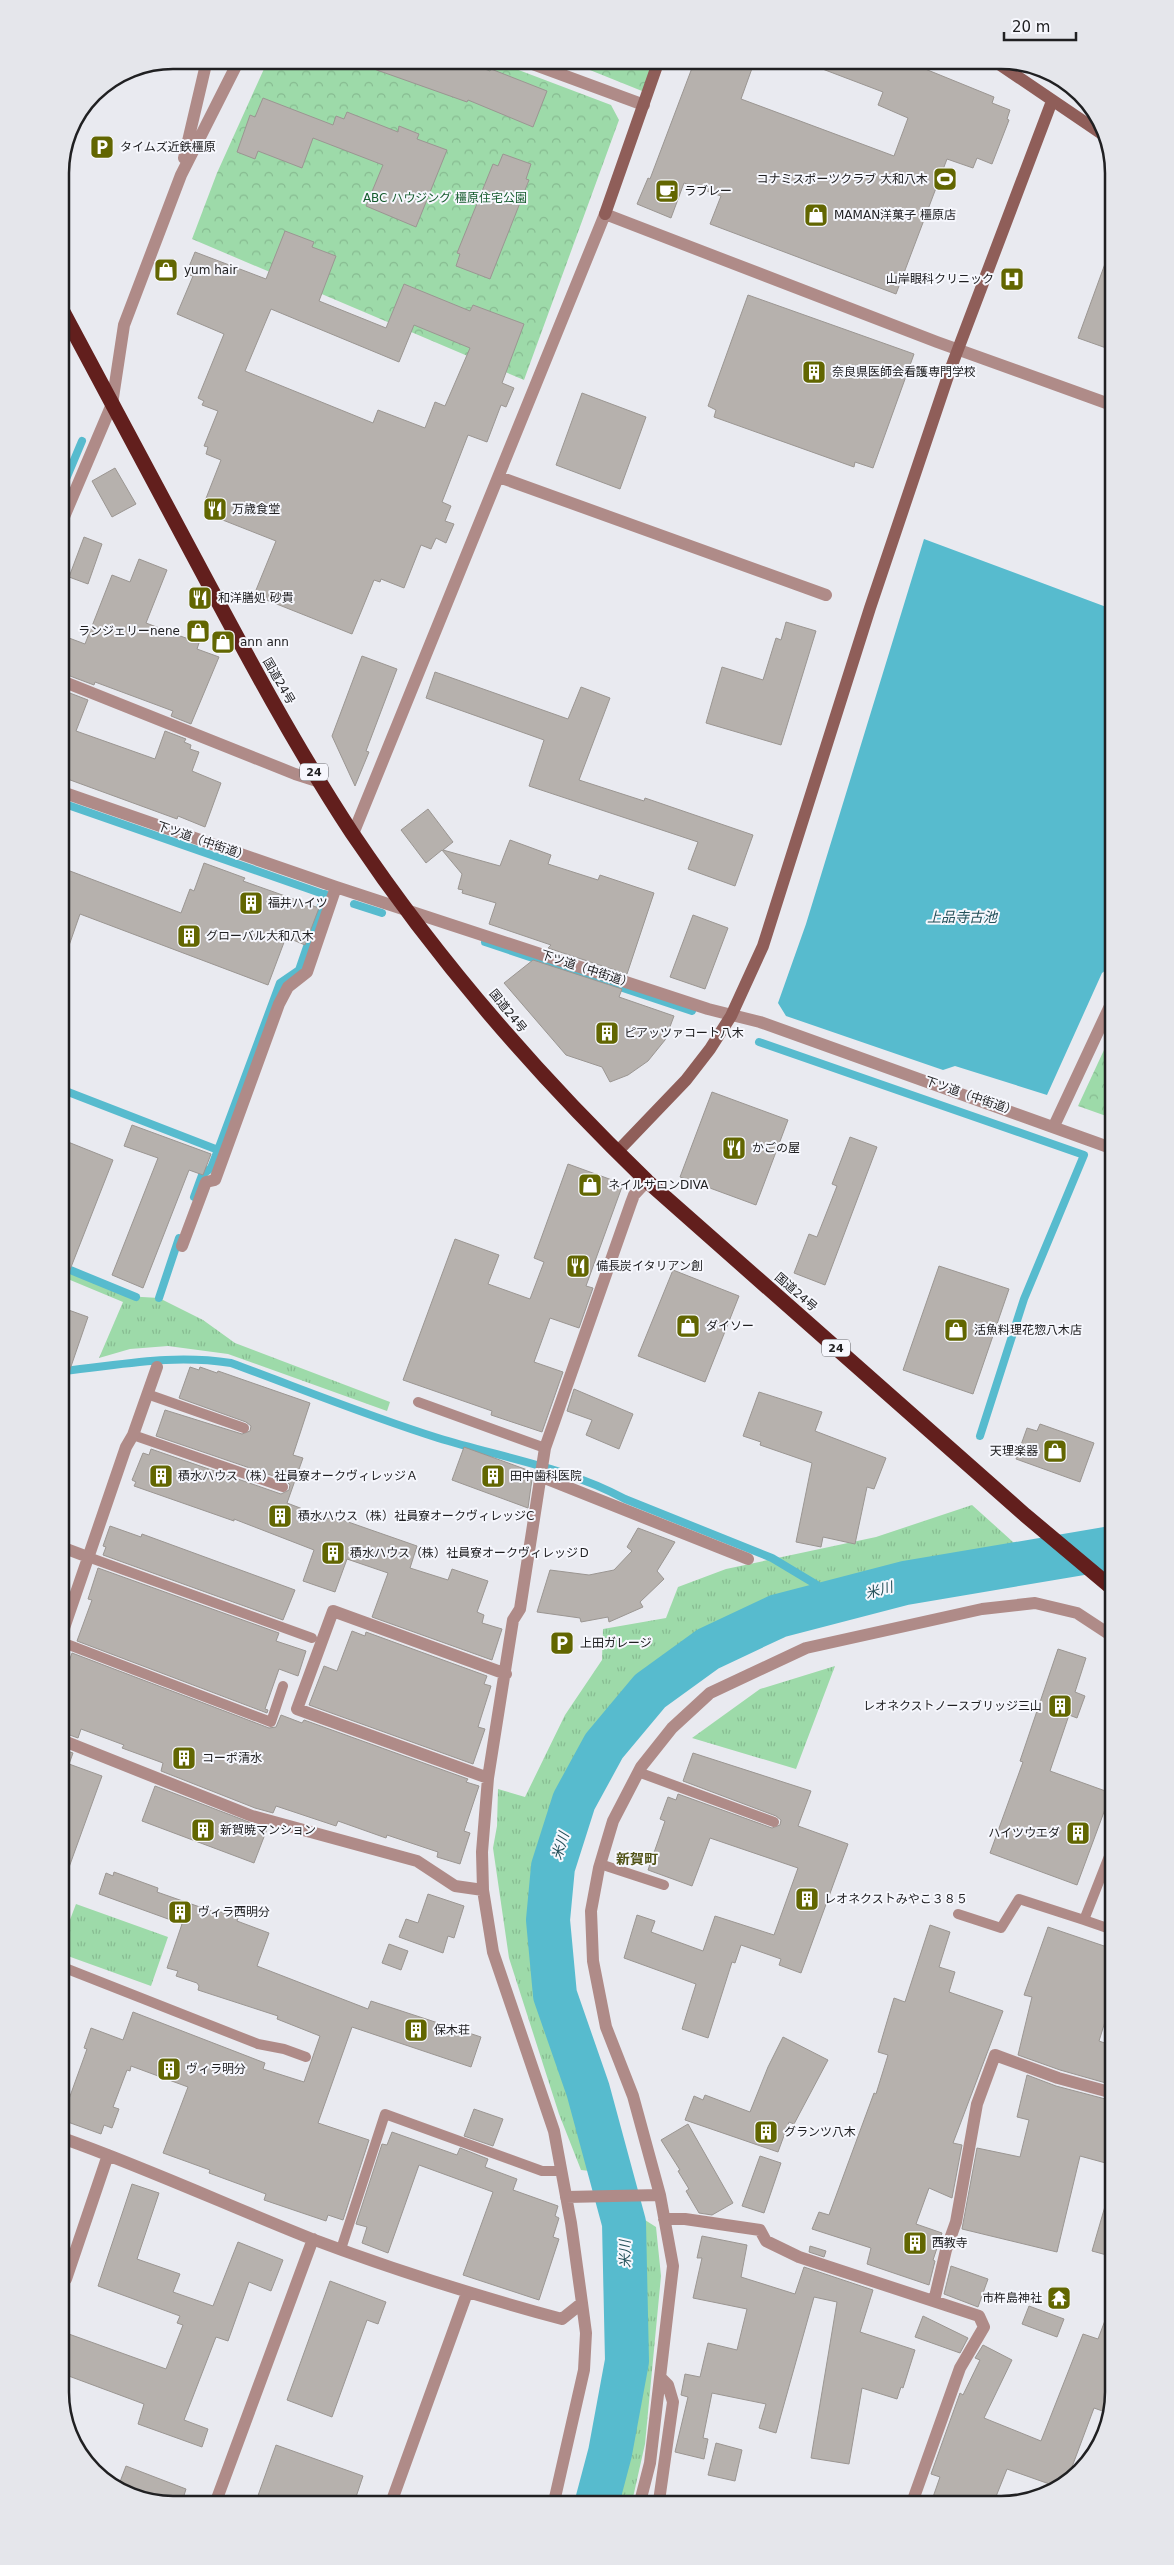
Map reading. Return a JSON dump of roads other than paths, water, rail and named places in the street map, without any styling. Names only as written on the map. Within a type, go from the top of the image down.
[{"type":"highway","name":"国道24号","points":[[69,323],[247,657],[320,782],[407,910],[513,1041],[617,1152],[647,1181],[1025,1515],[1105,1582]]},
{"type":"street","points":[[181,175],[197,93],[204,69]]},
{"type":"street","points":[[69,505],[112,404],[124,325],[181,175],[234,69]]},
{"type":"street","points":[[546,69],[644,105]]},
{"type":"street","points":[[354,834],[605,214],[656,69]]},
{"type":"street","points":[[1006,69],[1096,130]]},
{"type":"street","points":[[617,1152],[686,1080],[710,1049],[731,1016],[763,946],[870,608],[958,349],[1052,101]]},
{"type":"street","points":[[605,214],[958,349],[1105,403]]},
{"type":"street","points":[[499,477],[826,595]]},
{"type":"street","points":[[69,684],[286,771],[320,782]]},
{"type":"street","name":"下ツ道（中街道）","points":[[69,794],[336,887],[731,1016],[760,1022],[1105,1146]]},
{"type":"street","points":[[182,1246],[206,1182],[215,1180],[279,1004],[288,987],[307,972],[336,887]]},
{"type":"street","points":[[1054,1126],[1105,1017]]},
{"type":"street","points":[[555,2496],[584,2370],[586,2333],[572,2197],[560,2171],[554,2132],[493,1952],[482,1890],[482,1852],[488,1778],[514,1620],[520,1609],[545,1448],[634,1195],[647,1181]]},
{"type":"street","points":[[69,1613],[126,1446],[133,1435],[156,1367]]},
{"type":"street","points":[[542,1477],[748,1559]]},
{"type":"street","points":[[69,1550],[88,1557]]},
{"type":"street","points":[[642,2496],[650,2463],[673,2266],[664,2219],[654,2196],[633,2096],[606,2027],[593,1961],[591,1910],[600,1864],[613,1821],[638,1772],[672,1728],[710,1693],[806,1648],[982,1609],[1035,1603],[1076,1613],[1105,1632]]},
{"type":"street","points":[[488,1778],[297,1709],[333,1611],[506,1674]]},
{"type":"street","points":[[69,1743],[252,1816],[417,1861],[455,1886],[482,1890]]},
{"type":"street","points":[[934,2301],[946,2250],[956,2222],[977,2104],[995,2055],[1058,2078],[1105,2091]]},
{"type":"street","points":[[69,2140],[108,2154],[313,2239],[467,2293],[562,2319],[582,2303]]},
{"type":"street","points":[[69,2270],[108,2154]]},
{"type":"street","points":[[572,2197],[654,2196]]},
{"type":"street","points":[[664,2219],[685,2219],[760,2230],[766,2241],[799,2257],[979,2316],[984,2327],[960,2368],[914,2496]]},
{"type":"street","points":[[218,2496],[313,2239]]},
{"type":"street","points":[[394,2496],[467,2293]]},
{"type":"street","points":[[659,2496],[673,2402],[668,2385],[661,2378]]},
{"type":"lane","points":[[147,1394],[244,1428]]},
{"type":"lane","points":[[418,1402],[545,1448]]},
{"type":"lane","points":[[133,1435],[282,1487]]},
{"type":"lane","points":[[88,1557],[312,1638]]},
{"type":"lane","points":[[69,1645],[271,1722],[284,1686]]},
{"type":"lane","points":[[638,1772],[774,1822]]},
{"type":"lane","points":[[600,1864],[664,1885]]},
{"type":"lane","points":[[1084,1920],[1105,1864]]},
{"type":"lane","points":[[958,1914],[1001,1928],[1019,1899],[1105,1927]]},
{"type":"lane","points":[[69,1970],[258,2044],[284,2048],[306,2057]]},
{"type":"lane","points":[[341,2249],[385,2114],[542,2171],[560,2171]]},
{"type":"water","name":"上品寺古池","points":[[924,539],[1105,607],[1105,971],[1102,973],[1047,1095],[955,1066],[943,1070],[786,1016],[778,1003],[806,924]]},
{"type":"waterway","points":[[69,472],[82,441]]},
{"type":"waterway","points":[[69,805],[329,896]]},
{"type":"waterway","points":[[69,1092],[218,1150],[280,983],[299,970],[325,894]]},
{"type":"waterway","points":[[354,904],[382,913]]},
{"type":"waterway","points":[[485,942],[692,1011]]},
{"type":"waterway","points":[[759,1042],[1084,1155],[1024,1299],[980,1436]]},
{"type":"waterway","points":[[194,1197],[202,1175],[211,1168],[218,1150]]},
{"type":"waterway","points":[[159,1298],[179,1238]]},
{"type":"waterway","points":[[69,1269],[136,1297]]},
{"type":"waterway","points":[[69,1370],[167,1360],[231,1363],[438,1438],[557,1471],[603,1488],[625,1499],[772,1558],[817,1585],[824,1605]]},
{"type":"waterway","name":"米川","points":[[599,2496],[610,2453],[627,2361],[624,2223],[588,2090],[555,1995],[548,1920],[553,1867],[574,1801],[604,1746],[650,1691],[708,1649],[778,1616],[905,1583],[1105,1549]]},
{"type":"place","name":"タイムズ近鉄橿原","points":[[102,147]]},
{"type":"place","name":"コナミスポーツクラブ 大和八木","points":[[945,179]]},
{"type":"place","name":"ラブレー","points":[[667,191]]},
{"type":"place","name":"MAMAN洋菓子 橿原店","points":[[816,215]]},
{"type":"place","name":"yum hair","points":[[166,270]]},
{"type":"place","name":"山岸眼科クリニック","points":[[1012,279]]},
{"type":"place","name":"奈良県医師会看護専門学校","points":[[814,372]]},
{"type":"place","name":"万歳食堂","points":[[215,509]]},
{"type":"place","name":"和洋膳処 砂貴","points":[[200,598]]},
{"type":"place","name":"ランジェリーnene","points":[[198,631]]},
{"type":"place","name":"ann ann","points":[[223,642]]},
{"type":"place","name":"福井ハイツ","points":[[251,903]]},
{"type":"place","name":"グローバル大和八木","points":[[189,936]]},
{"type":"place","name":"ピアッツァコート八木","points":[[607,1033]]},
{"type":"place","name":"かごの屋","points":[[734,1148]]},
{"type":"place","name":"ネイルサロンDIVA","points":[[590,1185]]},
{"type":"place","name":"備長炭イタリアン創","points":[[578,1266]]},
{"type":"place","name":"ダイソー","points":[[688,1326]]},
{"type":"place","name":"活魚料理花惣八木店","points":[[956,1330]]},
{"type":"place","name":"天理楽器","points":[[1055,1451]]},
{"type":"place","name":"積水ハウス（株）社員寮オークヴィレッジＡ","points":[[161,1476]]},
{"type":"place","name":"田中歯科医院","points":[[493,1476]]},
{"type":"place","name":"積水ハウス（株）社員寮オークヴィレッジC","points":[[280,1516]]},
{"type":"place","name":"積水ハウス（株）社員寮オークヴィレッジＤ","points":[[333,1553]]},
{"type":"place","name":"上田ガレージ","points":[[562,1643]]},
{"type":"place","name":"レオネクストノースブリッジ三山","points":[[1060,1706]]},
{"type":"place","name":"コーポ清水","points":[[184,1758]]},
{"type":"place","name":"新賀暁マンション","points":[[203,1830]]},
{"type":"place","name":"ハイツウエダ","points":[[1078,1833]]},
{"type":"place","name":"レオネクストみやこ３８５","points":[[807,1899]]},
{"type":"place","name":"ヴィラ西明分","points":[[180,1912]]},
{"type":"place","name":"保木荘","points":[[416,2030]]},
{"type":"place","name":"ヴィラ明分","points":[[169,2069]]},
{"type":"place","name":"グランツ八木","points":[[766,2132]]},
{"type":"place","name":"西教寺","points":[[915,2243]]},
{"type":"place","name":"市杵島神社","points":[[1059,2298]]},
{"type":"district","name":"新賀町","points":[[637,1859]]},
{"type":"park label","name":"ABC ハウジング 橿原住宅公園","points":[[445,198]]}]
